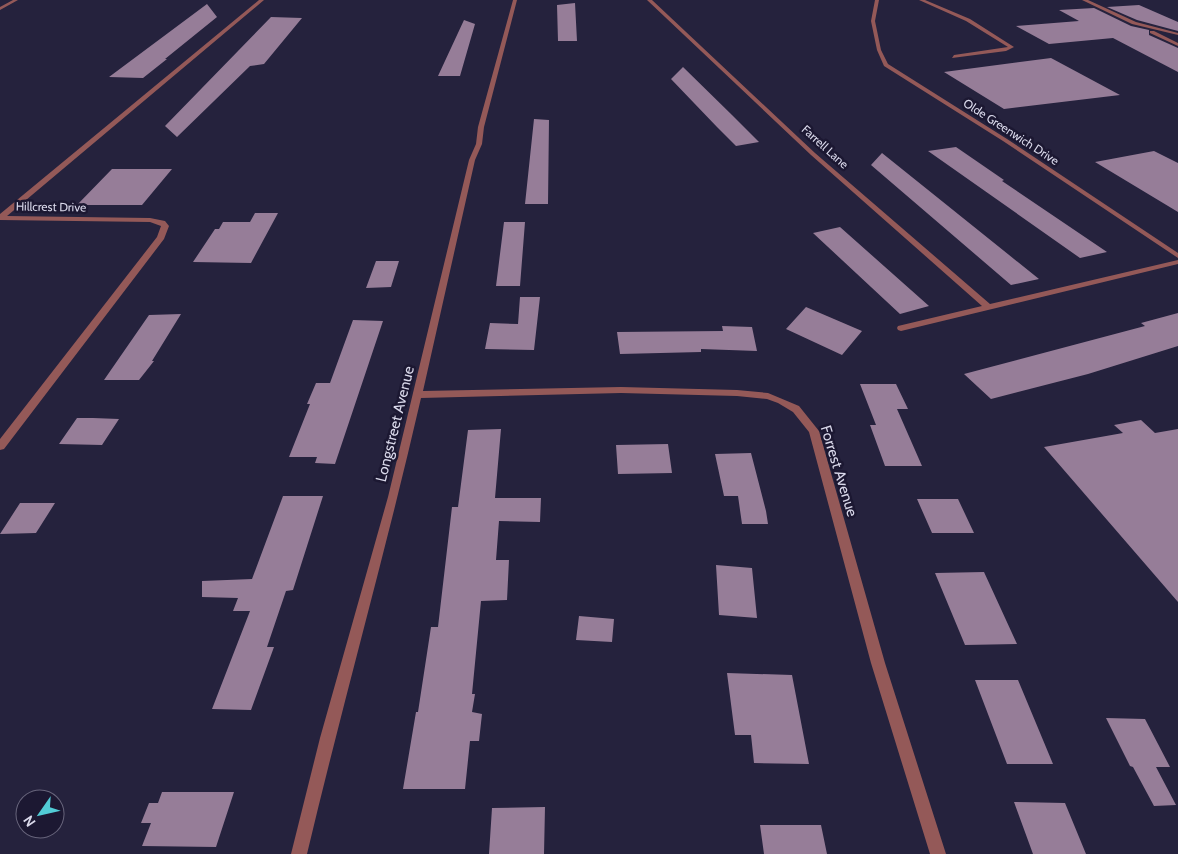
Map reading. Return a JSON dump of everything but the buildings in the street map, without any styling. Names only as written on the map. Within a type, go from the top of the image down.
[{"type":"street","points":[[0,9],[16,0]]},
{"type":"street","name":"Hillcrest Drive","points":[[0,218],[262,0]]},
{"type":"street","name":"Longstreet Avenue","points":[[299,854],[418,394],[472,160],[479,144],[481,127],[515,0]]},
{"type":"street","name":"Farrell Lane","points":[[649,0],[819,159],[988,308]]},
{"type":"street","name":"Olde Greenwich Drive","points":[[876,0],[873,21],[880,50],[886,65],[1005,140],[1178,256]]},
{"type":"street","points":[[921,0],[968,20],[1012,46],[1006,50],[954,57]]},
{"type":"street","points":[[1084,0],[1178,45]]},
{"type":"street","points":[[1124,19],[1178,34]]},
{"type":"street","name":"Hillcrest Drive","points":[[0,218],[150,220],[162,223],[164,226],[161,237],[0,446]]},
{"type":"street","points":[[901,328],[1178,262]]},
{"type":"street","name":"Forrest Avenue","points":[[418,394],[621,390],[737,393],[768,396],[796,409],[814,431],[878,663],[938,854]]}]
